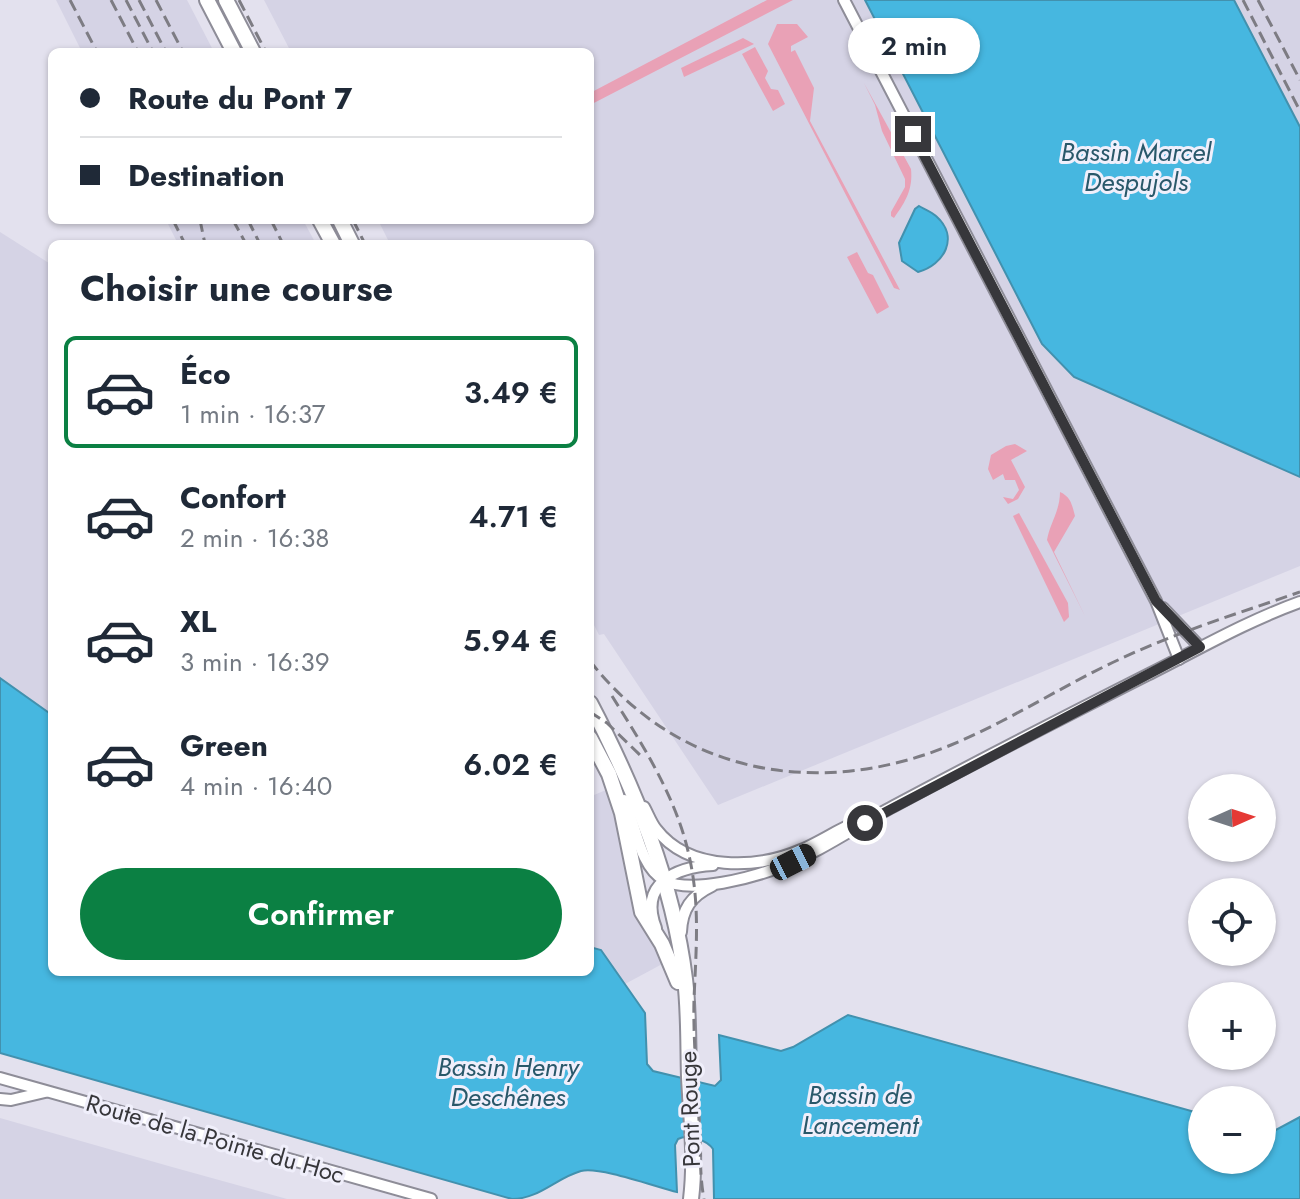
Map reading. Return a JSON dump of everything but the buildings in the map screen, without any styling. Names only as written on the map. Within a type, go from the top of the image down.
[{"type":"main road","points":[[207,0],[232,48]]},
{"type":"main road","points":[[226,0],[251,48]]},
{"type":"main road","points":[[594,711],[646,827],[664,880],[676,929],[686,1009]]},
{"type":"main road","points":[[594,746],[609,774],[622,813],[638,899],[676,974],[686,1009]]},
{"type":"main road","name":"Pont Rouge","points":[[686,1009],[693,1195]]},
{"type":"street","points":[[844,0],[1156,601],[1179,659]]},
{"type":"street","points":[[1156,601],[1200,647]]},
{"type":"street","points":[[662,944],[652,910],[657,889],[671,874],[687,867],[782,857],[881,813],[1200,647],[1300,602]]},
{"type":"street","points":[[604,730],[656,828],[668,841],[702,859],[735,863]]},
{"type":"street","points":[[609,774],[626,803],[649,866],[664,880],[686,886],[723,882],[793,862],[881,813]]},
{"type":"street","points":[[685,982],[681,933],[685,909],[696,895],[723,882]]},
{"type":"street","name":"Route de la Pointe du Hoc","points":[[0,1078],[431,1199]]},
{"type":"street","points":[[0,1099],[11,1100],[46,1091]]},
{"type":"shaded area","points":[[56,0],[187,0],[212,48],[80,48]]},
{"type":"shaded area","points":[[264,0],[865,0],[1042,344],[1074,377],[1300,477],[1300,566],[718,805],[604,634],[599,635],[594,625],[594,240],[388,240],[380,224],[594,224],[594,48],[289,48]]},
{"type":"shaded area","points":[[767,0],[793,0],[594,103],[594,91]]},
{"type":"shaded area","points":[[1234,0],[1300,0],[1300,127]]},
{"type":"shaded area","points":[[777,24],[797,24],[808,37],[791,46],[791,52],[795,50],[814,88],[810,121],[900,290],[894,288],[768,44]]},
{"type":"shaded area","points":[[743,38],[754,44],[684,77],[681,68]]},
{"type":"shaded area","points":[[755,47],[768,71],[765,78],[771,89],[778,90],[785,104],[773,111],[742,54]]},
{"type":"shaded area","points":[[864,83],[911,169],[908,195],[894,218],[891,212],[905,187],[905,179]]},
{"type":"shaded area","points":[[168,224],[305,224],[314,240],[176,240]]},
{"type":"shaded area","points":[[0,232],[48,262],[48,712],[0,678]]},
{"type":"shaded area","points":[[857,252],[889,307],[877,314],[847,257]]},
{"type":"shaded area","points":[[1015,444],[1027,451],[1011,460],[1025,487],[1018,499],[1008,504],[1003,497],[1013,499],[1019,490],[1015,480],[1005,480],[1003,474],[993,480],[988,469],[991,455]]},
{"type":"shaded area","points":[[1060,492],[1069,499],[1075,516],[1054,552],[1085,616],[1047,540]]},
{"type":"shaded area","points":[[1019,513],[1068,603],[1069,617],[1064,622],[1013,516]]},
{"type":"shaded area","points":[[606,790],[615,810],[632,901],[666,962],[625,984],[601,950],[594,948],[594,795]]},
{"type":"shaded area","points":[[0,1118],[172,1167],[287,1199],[0,1199]]},
{"type":"water","name":"Bassin Marcel Despujols","points":[[865,0],[1234,0],[1300,127],[1300,477],[1074,377],[1042,344]]},
{"type":"water","points":[[919,206],[943,224],[948,241],[941,257],[918,272],[902,261],[899,243]]},
{"type":"water","name":"Bassin Henry Deschênes","points":[[0,678],[48,712],[48,976],[594,976],[594,948],[601,950],[645,1013],[647,1064],[653,1071],[715,1086],[721,1080],[719,1035],[781,1051],[848,1015],[1188,1110],[1188,1174],[1276,1174],[1276,1130],[1300,1117],[1300,1199],[714,1199],[713,1149],[702,1141],[687,1137],[678,1139],[675,1145],[677,1192],[589,1170],[572,1174],[531,1196],[512,1199],[0,1053]]},
{"type":"railway","points":[[70,0],[95,48]]},
{"type":"railway","points":[[111,0],[136,48]]},
{"type":"railway","points":[[126,0],[151,48]]},
{"type":"railway","points":[[139,0],[164,48]]},
{"type":"railway","points":[[156,0],[181,48]]},
{"type":"railway","points":[[239,0],[264,48]]},
{"type":"railway","points":[[1243,0],[1300,111]]},
{"type":"railway","points":[[1258,0],[1300,80]]},
{"type":"railway","points":[[175,224],[183,240]]},
{"type":"railway","points":[[201,224],[204,240]]},
{"type":"railway","points":[[235,224],[244,240]]},
{"type":"railway","points":[[250,224],[258,240]]},
{"type":"railway","points":[[273,224],[281,240]]},
{"type":"railway","points":[[355,224],[363,240]]},
{"type":"railway","points":[[594,665],[626,700],[666,730],[709,752],[755,766],[803,772],[852,771],[902,762],[951,745],[1140,650],[1300,592]]},
{"type":"railway","points":[[612,696],[648,754],[668,795],[690,860],[696,912],[694,1029],[704,1199]]},
{"type":"railway","points":[[594,715],[641,756]]},
{"type":"route","points":[[865,823],[1200,647],[1156,601],[913,134]]},
{"type":"water label","name":"Bassin de Lancement","points":[[860,1110]]}]
